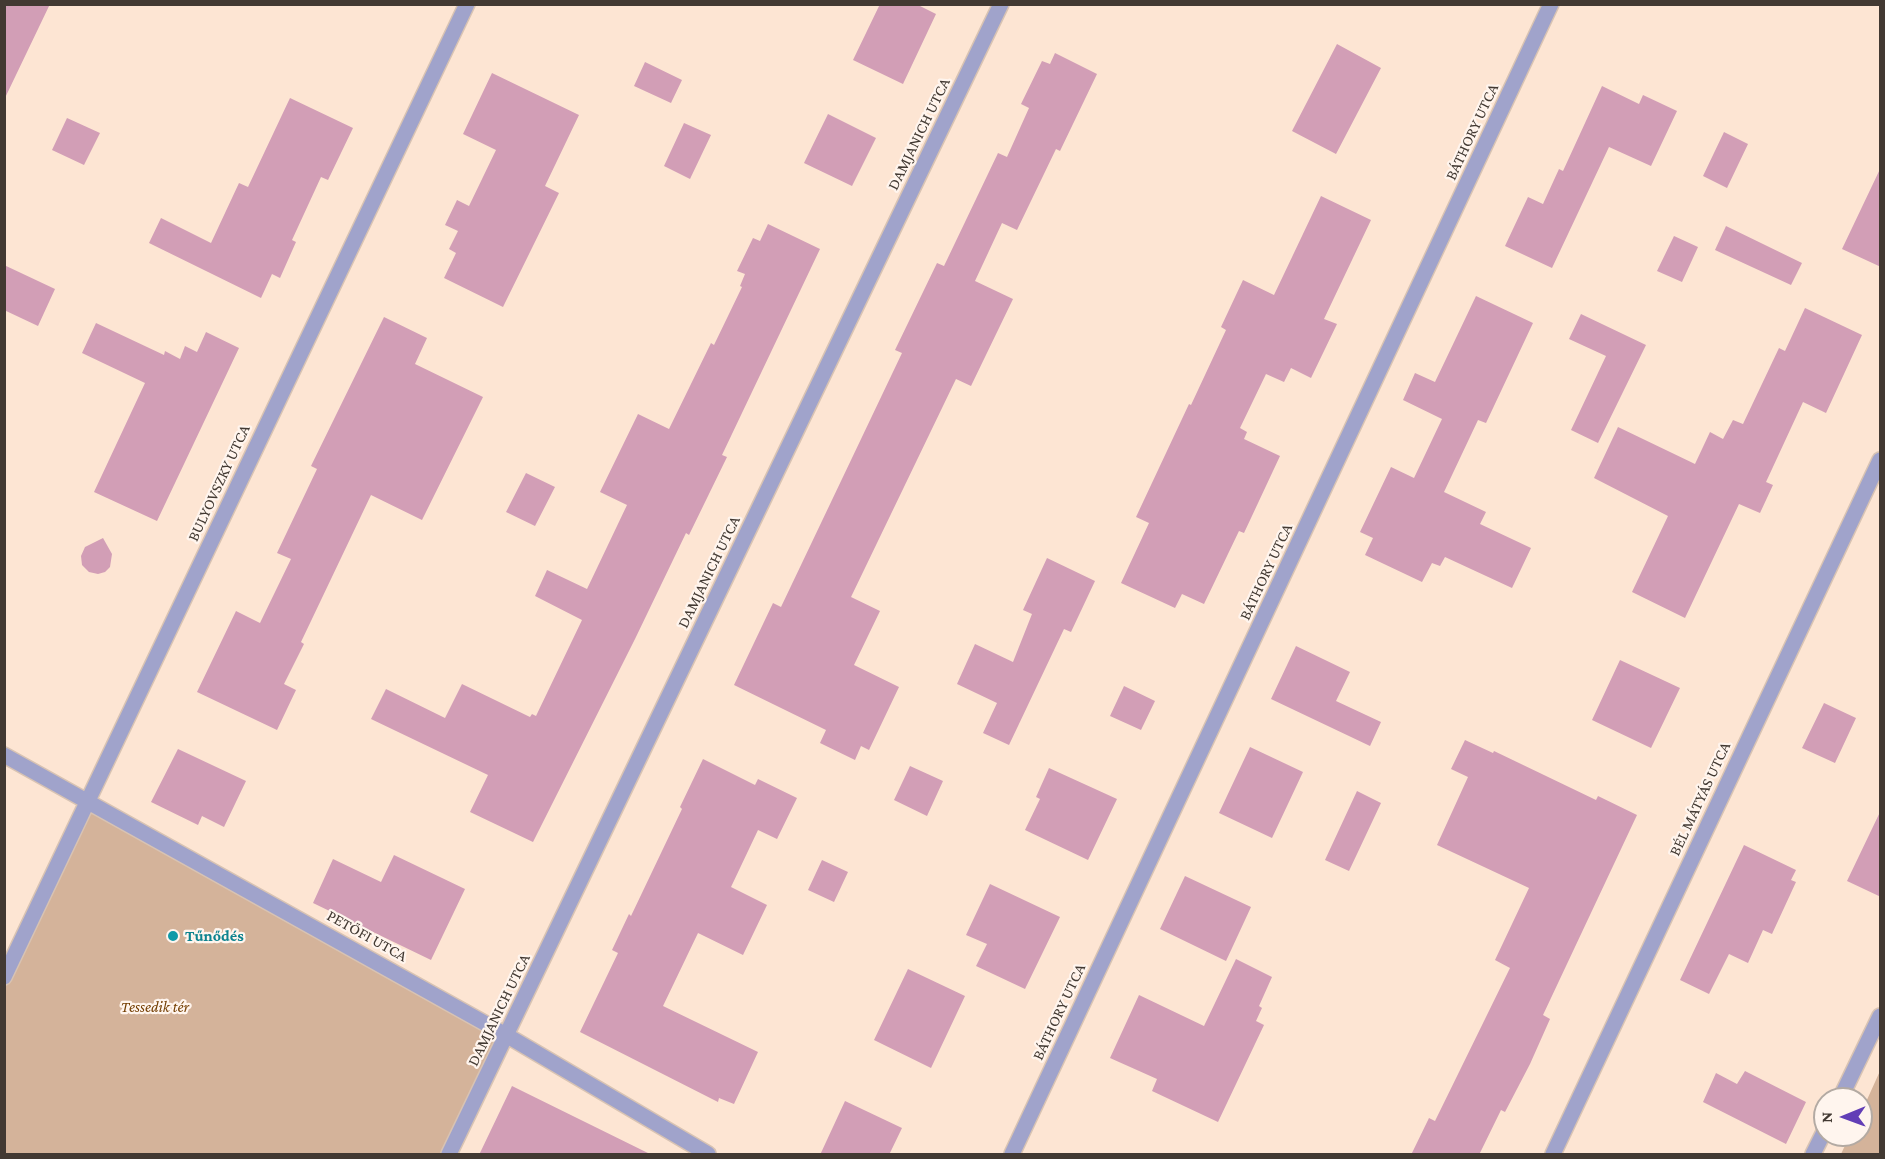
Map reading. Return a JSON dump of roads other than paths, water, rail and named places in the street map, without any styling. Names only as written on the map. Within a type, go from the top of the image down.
[{"type":"street","name":"BULYOVSZKY UTCA","points":[[4,976],[467,4]]},
{"type":"street","name":"DAMJANICH UTCA","points":[[449,1155],[1001,4]]},
{"type":"street","name":"BÁTHORY UTCA","points":[[1012,1155],[1551,4]]},
{"type":"street","name":"BÉL MÁTYÁS UTCA","points":[[1553,1155],[1881,460]]},
{"type":"street","name":"PETŐFI UTCA","points":[[4,755],[506,1035],[708,1155]]},
{"type":"street","points":[[1846,1087],[1881,1016]]},
{"type":"place","name":"Tűnődés","points":[[173,936]]},
{"type":"park label","name":"Tessedik tér","points":[[155,1007]]}]
